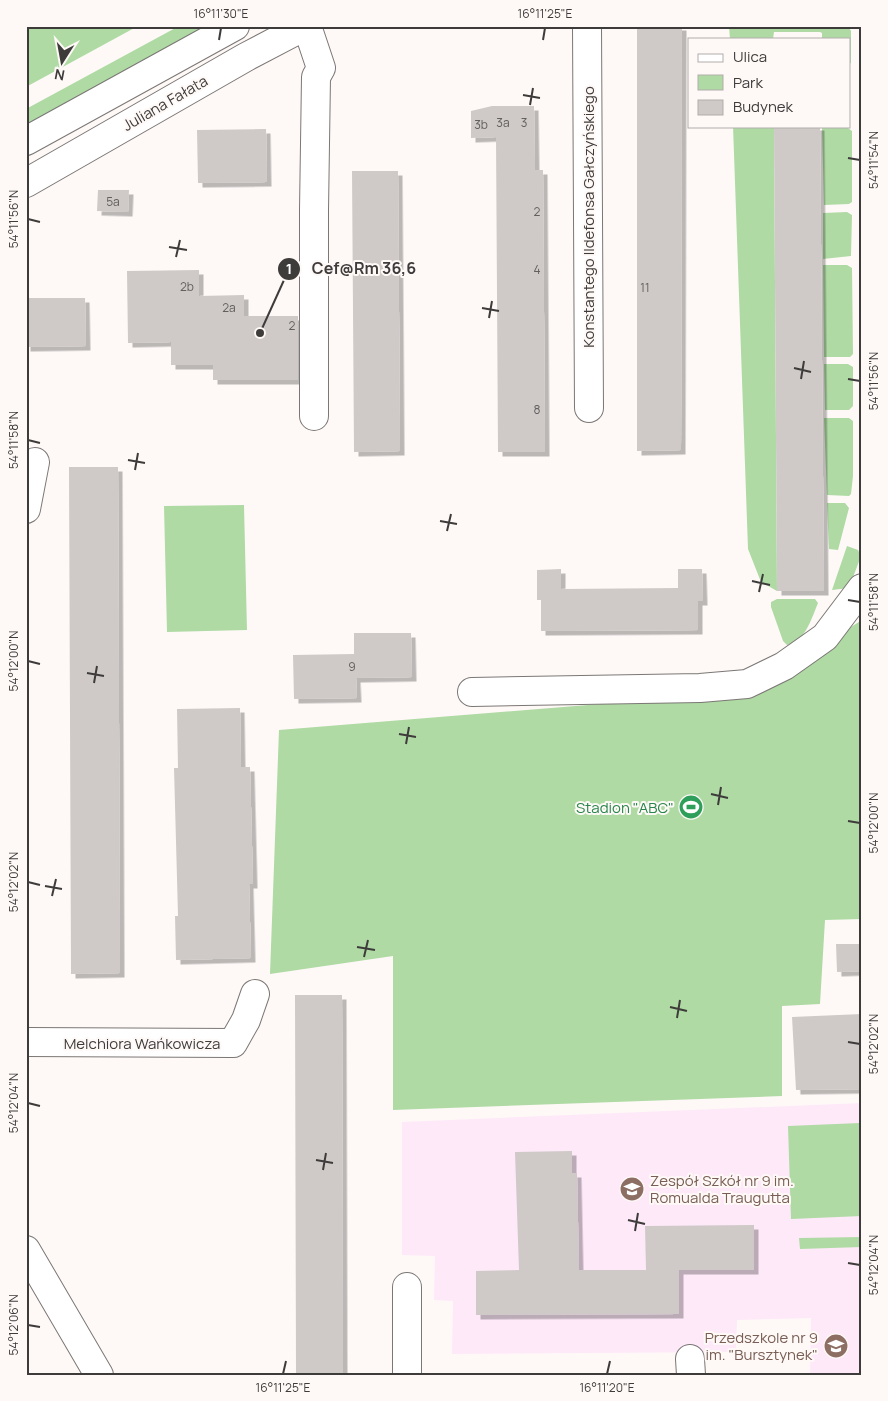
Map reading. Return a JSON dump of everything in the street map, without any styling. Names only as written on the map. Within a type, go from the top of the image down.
[{"type":"street","points":[[26,141],[235,26]]},
{"type":"street","points":[[306,26],[321,68],[316,77],[314,416]]},
{"type":"street","name":"Juliana Fałata","points":[[26,183],[246,57],[306,26]]},
{"type":"street","name":"Konstantego Ildefonsa Gałczyńskiego","points":[[587,26],[589,408]]},
{"type":"street","points":[[26,509],[35,462]]},
{"type":"street","points":[[472,692],[700,688],[747,684],[784,666],[825,637],[862,588]]},
{"type":"street","name":"Melchiora Wańkowicza","points":[[26,1042],[233,1043],[246,1020],[255,994]]},
{"type":"street","points":[[26,1250],[99,1375]]},
{"type":"street","points":[[407,1287],[407,1375]]},
{"type":"shaded area","name":"Zespół Szkół nr 9 im. Romualda Traugutta","points":[[862,1103],[862,1375],[810,1375],[811,1318],[737,1320],[736,1352],[452,1354],[453,1301],[434,1300],[435,1256],[402,1255],[402,1122]]},
{"type":"green space","points":[[26,26],[138,26],[26,87]]},
{"type":"green space","points":[[179,26],[206,26],[26,126],[26,109]]},
{"type":"green space","points":[[729,26],[848,26],[851,31],[851,63],[850,38],[822,38],[822,33],[820,32],[774,32],[773,38],[730,38]]},
{"type":"green space","points":[[733,128],[774,128],[777,591],[761,582],[748,549]]},
{"type":"green space","points":[[822,128],[848,128],[852,131],[852,202],[849,204],[824,205]]},
{"type":"green space","points":[[847,212],[852,215],[851,256],[823,259],[823,213]]},
{"type":"green space","points":[[823,265],[847,265],[852,268],[853,354],[850,357],[824,357]]},
{"type":"green space","points":[[824,364],[848,364],[853,367],[853,406],[849,410],[825,410]]},
{"type":"green space","points":[[824,418],[849,418],[853,421],[853,476],[851,494],[849,496],[827,495]]},
{"type":"green space","points":[[827,503],[845,503],[849,508],[838,550],[829,549]]},
{"type":"green space","points":[[244,505],[247,630],[167,632],[164,506]]},
{"type":"green space","points":[[847,546],[858,550],[861,556],[849,588],[832,590]]},
{"type":"green space","points":[[777,599],[815,599],[818,603],[803,635],[799,640],[787,645],[783,641],[771,607],[771,602]]},
{"type":"green space","points":[[862,620],[862,919],[825,920],[820,1004],[782,1006],[782,1096],[393,1110],[393,956],[270,974],[279,730],[748,692]]},
{"type":"green space","points":[[860,1123],[862,1216],[791,1219],[788,1126]]},
{"type":"green space","points":[[862,1237],[862,1247],[800,1249],[799,1238]]},
{"type":"building","points":[[637,26],[682,26],[681,450],[637,451]]},
{"type":"building","points":[[492,106],[534,106],[535,170],[543,170],[545,452],[498,452],[496,137],[471,138],[471,111]]},
{"type":"building","points":[[774,128],[820,128],[824,591],[777,591]]},
{"type":"building","points":[[266,129],[267,182],[198,183],[197,130]]},
{"type":"building","points":[[352,171],[398,171],[400,451],[354,452]]},
{"type":"building","points":[[98,190],[129,190],[128,212],[97,211]]},
{"type":"building","points":[[199,270],[199,296],[244,295],[244,316],[298,316],[298,380],[213,380],[213,365],[171,365],[171,342],[128,343],[127,271]]},
{"type":"building","points":[[26,298],[85,298],[86,346],[26,347]]},
{"type":"building","points":[[69,467],[118,467],[120,973],[71,974]]},
{"type":"building","points":[[561,569],[561,589],[678,588],[678,569],[702,569],[703,601],[698,601],[698,630],[541,631],[541,600],[537,600],[537,570]]},
{"type":"building","points":[[354,633],[411,633],[412,677],[356,678],[357,698],[294,699],[293,655],[354,654]]},
{"type":"building","points":[[240,708],[241,767],[250,767],[253,884],[249,884],[251,958],[176,960],[175,916],[178,916],[174,768],[178,768],[177,709]]},
{"type":"building","points":[[836,944],[862,944],[862,971],[837,972]]},
{"type":"building","points":[[295,995],[342,995],[343,1375],[296,1375]]},
{"type":"building","points":[[862,1014],[862,1089],[796,1090],[792,1017]]},
{"type":"building","points":[[572,1151],[572,1173],[577,1173],[579,1270],[646,1270],[645,1226],[754,1225],[754,1270],[679,1270],[679,1314],[476,1315],[476,1271],[519,1270],[515,1152]]},
{"type":"place","name":"Cef@Rm 36,6","points":[[260,333]]},
{"type":"place","name":"Stadion \"ABC\"","points":[[691,807]]},
{"type":"place","name":"Zespół Szkół nr 9 im. Romualda Traugutta","points":[[632,1189]]},
{"type":"place","name":"Przedszkole nr 9 im. \"Bursztynek\"","points":[[836,1346]]}]
